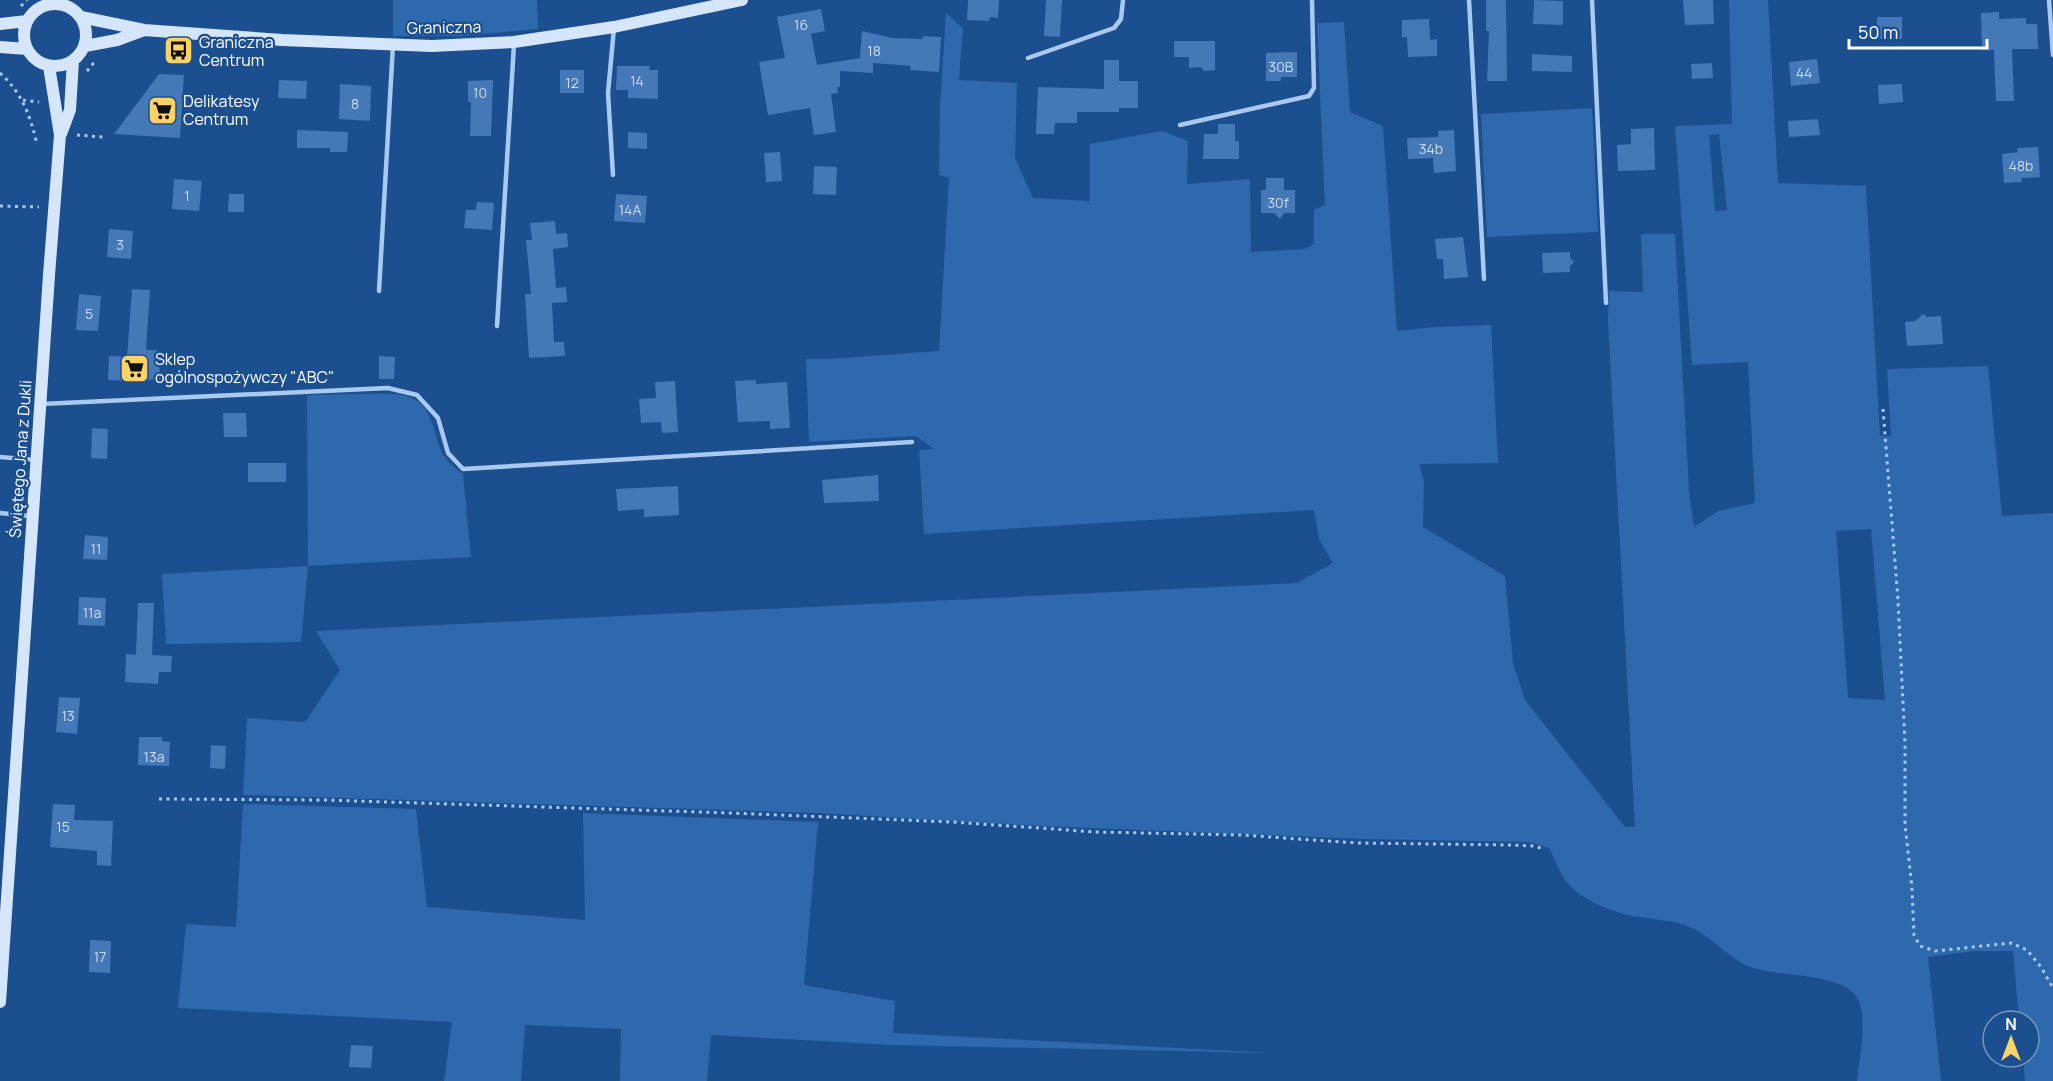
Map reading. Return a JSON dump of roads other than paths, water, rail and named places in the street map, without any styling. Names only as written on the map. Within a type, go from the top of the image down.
[{"type":"main road","name":"Graniczna","points":[[81,17],[144,30],[282,40],[432,46],[514,42],[614,27],[742,0]]},
{"type":"main road","points":[[45,3],[67,3],[81,17],[87,34],[85,46],[73,61],[60,66],[40,63],[27,49],[24,35],[27,21],[45,3]]},
{"type":"main road","points":[[0,24],[27,21]]},
{"type":"main road","name":"Graniczna","points":[[85,46],[117,40],[144,30]]},
{"type":"main road","points":[[0,47],[27,49]]},
{"type":"main road","name":"Świętego Jana z Dukli","points":[[60,135],[69,110],[73,61]]},
{"type":"main road","name":"Świętego Jana z Dukli","points":[[0,1002],[2,941],[60,135],[49,66]]},
{"type":"lane","points":[[1028,58],[1114,28],[1121,19],[1123,0]]},
{"type":"lane","points":[[1180,125],[1309,96],[1314,88],[1312,0]]},
{"type":"lane","points":[[1469,0],[1484,279]]},
{"type":"lane","points":[[1592,0],[1606,303]]},
{"type":"lane","points":[[2049,0],[2053,55]]},
{"type":"lane","points":[[613,175],[608,93],[614,27]]},
{"type":"lane","points":[[497,326],[514,42]]},
{"type":"lane","points":[[379,291],[393,44]]},
{"type":"lane","points":[[41,404],[388,388],[417,394],[438,418],[448,453],[463,469],[912,442]]},
{"type":"lane","points":[[0,457],[37,460]]},
{"type":"lane","points":[[0,513],[33,516]]},
{"type":"place","name":"Graniczna Centrum","points":[[178,51]]},
{"type":"place","name":"Delikatesy Centrum","points":[[162,110]]},
{"type":"place","name":"Sklep ogólnospożywczy \"ABC\"","points":[[134,368]]}]
